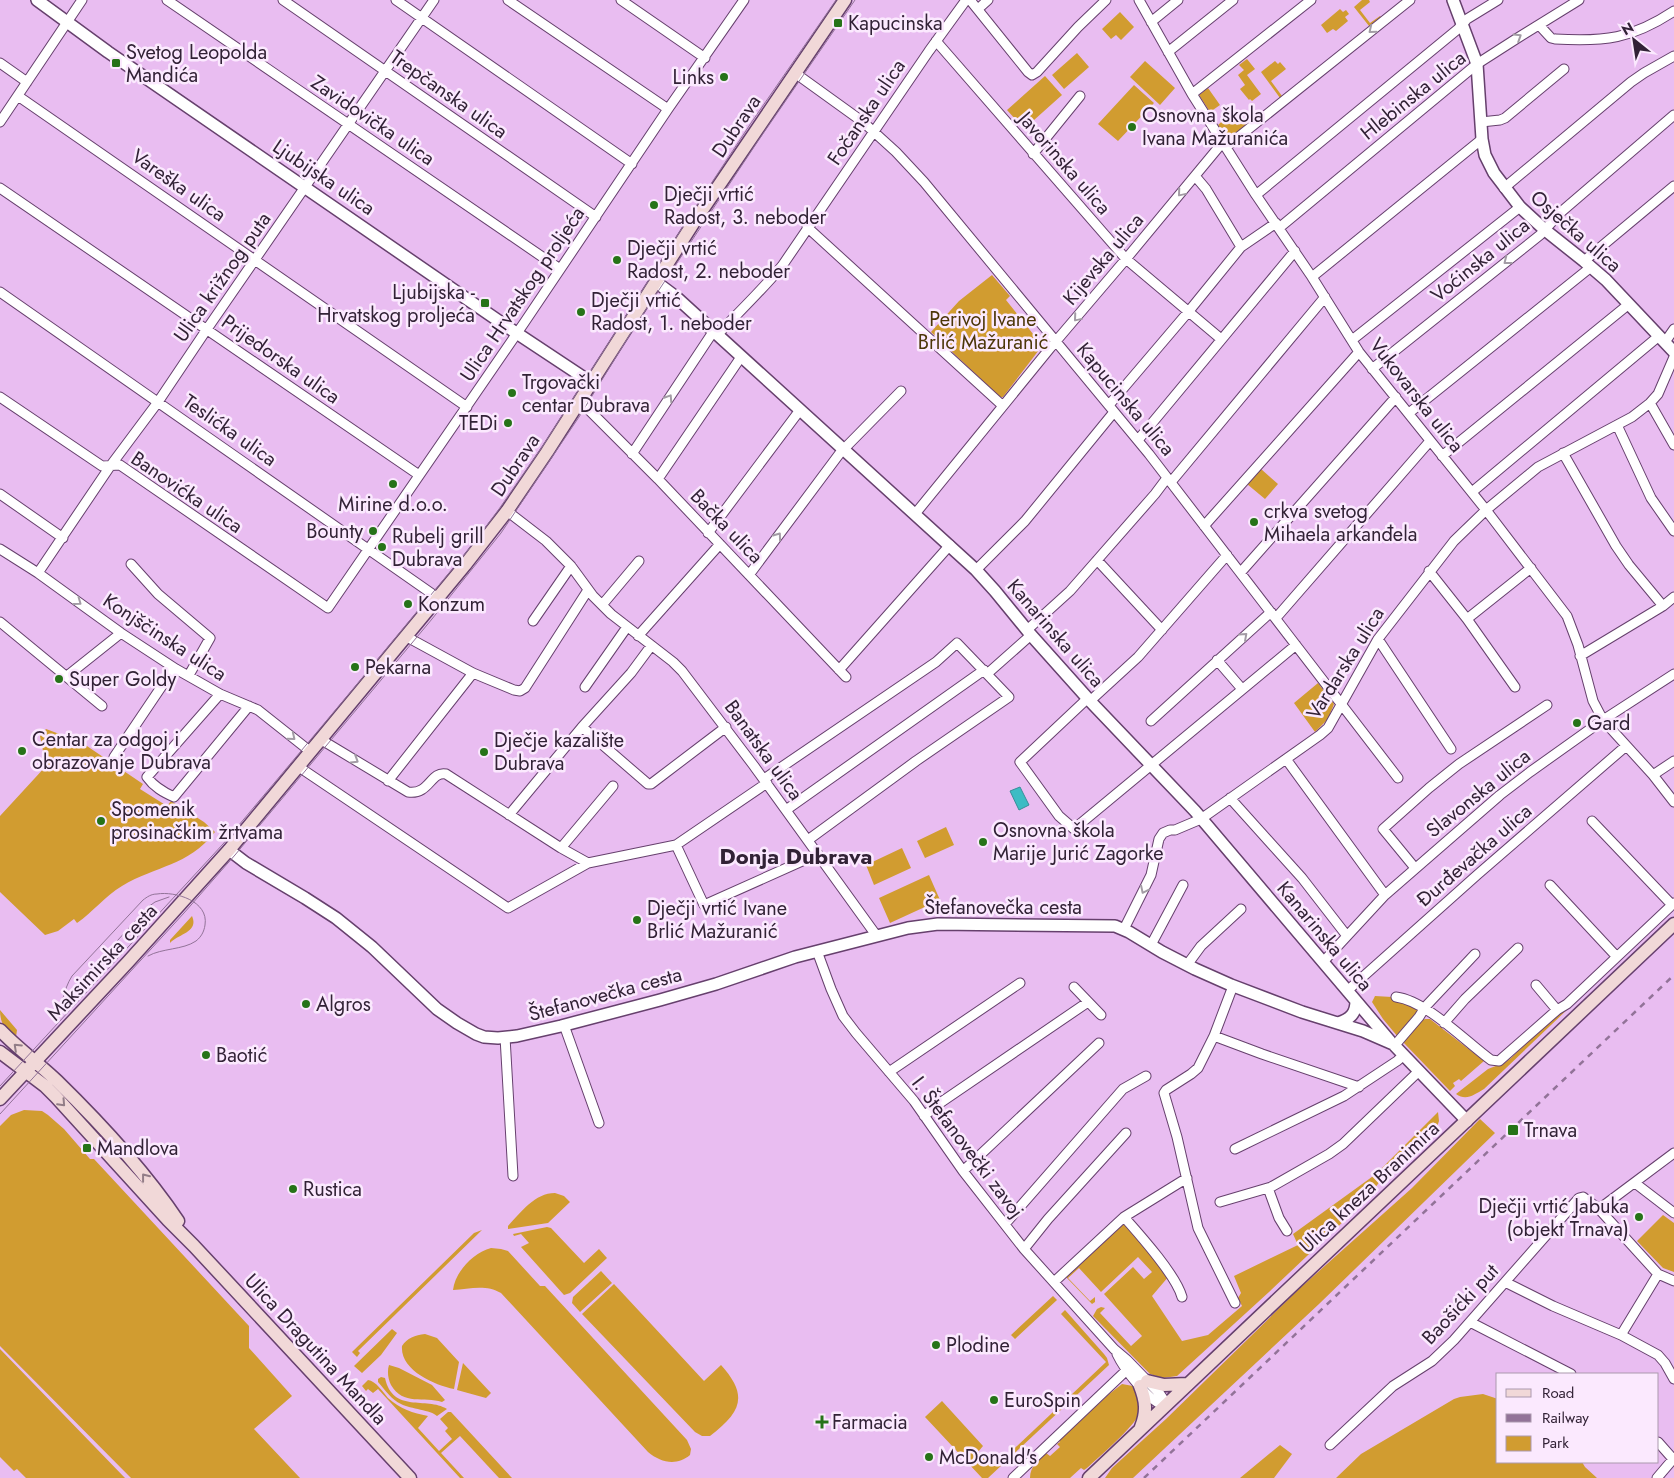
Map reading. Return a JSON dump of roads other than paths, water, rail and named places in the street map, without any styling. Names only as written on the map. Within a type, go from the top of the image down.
[{"type":"main road","name":"Dubrava","points":[[229,850],[407,637],[507,511],[746,144],[846,0]]},
{"type":"main road","name":"Maksimirska cesta","points":[[0,1098],[154,934],[229,850]]},
{"type":"main road","name":"Ulica kneza Branimira","points":[[1089,1478],[1674,924]]},
{"type":"main road","points":[[0,1030],[30,1067]]},
{"type":"main road","points":[[0,1052],[30,1067]]},
{"type":"main road","name":"Ulica Dragutina Mandla","points":[[30,1067],[156,1208],[194,1246],[410,1478]]},
{"type":"main road","points":[[1140,1430],[1145,1418],[1146,1407],[1142,1383],[1164,1385],[1188,1384]]},
{"type":"street","name":"Ljubijska ulica","points":[[38,0],[108,52],[517,334],[592,383]]},
{"type":"street","points":[[0,122],[82,0]]},
{"type":"street","name":"Zavidovička ulica","points":[[167,0],[560,269]]},
{"type":"street","name":"Trepčanska ulica","points":[[283,0],[596,217]]},
{"type":"street","points":[[396,0],[632,164]]},
{"type":"street","name":"Ulica križnog puta","points":[[38,573],[434,0]]},
{"type":"street","points":[[508,0],[668,109]]},
{"type":"street","points":[[621,0],[705,58]]},
{"type":"street","name":"Fočanska ulica","points":[[632,454],[715,333],[768,284],[782,266],[807,227],[966,0]]},
{"type":"street","points":[[970,0],[1032,75],[1106,0]]},
{"type":"street","points":[[978,9],[988,0]]},
{"type":"street","name":"Vukovarska ulica","points":[[1139,0],[1192,94],[1359,352],[1472,492],[1567,616],[1573,629],[1593,701],[1603,720],[1653,775],[1674,802]]},
{"type":"street","points":[[1151,22],[1178,0]]},
{"type":"street","points":[[1168,52],[1234,0]]},
{"type":"street","points":[[1192,94],[1312,0]]},
{"type":"street","name":"Kijevska ulica","points":[[915,514],[1195,176],[1225,145],[1410,0]]},
{"type":"street","name":"Osječka ulica","points":[[1453,0],[1478,64],[1482,139],[1487,161],[1504,188],[1520,207],[1545,230],[1588,264],[1674,352]]},
{"type":"street","points":[[1256,195],[1467,19],[1498,0]]},
{"type":"street","name":"Hlebinska ulica","points":[[976,570],[1025,521],[1111,409],[1241,247],[1277,226],[1478,64],[1579,0]]},
{"type":"street","name":"Ulica Hrvatskog proljeća","points":[[328,608],[517,334],[668,109],[705,58],[741,1]]},
{"type":"street","points":[[1539,25],[1551,38],[1595,40],[1621,37],[1648,26],[1674,11]]},
{"type":"street","name":"Javorinska ulica","points":[[936,41],[1126,260],[1189,311],[1221,340]]},
{"type":"street","points":[[1504,188],[1631,82],[1644,72],[1674,56]]},
{"type":"street","points":[[0,63],[27,82]]},
{"type":"street","points":[[1481,122],[1505,118],[1564,70]]},
{"type":"street","name":"Kapucinska ulica","points":[[795,73],[843,106],[875,132],[924,182],[1138,440],[1398,778]]},
{"type":"street","name":"Vareška ulica","points":[[18,96],[466,407]]},
{"type":"street","points":[[1033,154],[1080,96]]},
{"type":"street","name":"Voćinska ulica","points":[[1372,369],[1545,230],[1561,212],[1590,186],[1674,115]]},
{"type":"street","points":[[1312,277],[1482,139]]},
{"type":"street","points":[[1195,176],[1206,189],[1241,247]]},
{"type":"street","points":[[1409,413],[1588,264],[1674,186]]},
{"type":"street","name":"Prijedorska ulica","points":[[0,188],[418,476]]},
{"type":"street","points":[[1352,340],[1520,207]]},
{"type":"street","points":[[807,227],[1003,406]]},
{"type":"street","points":[[1138,440],[1294,251]]},
{"type":"street","name":"Kanarinska ulica","points":[[656,282],[676,297],[976,570],[1089,699],[1201,819],[1394,1045]]},
{"type":"street","name":"Teslićka ulica","points":[[0,292],[438,598]]},
{"type":"street","points":[[786,810],[986,672],[1029,632],[1070,591],[1169,480],[1325,297]]},
{"type":"street","points":[[1442,456],[1629,304]]},
{"type":"street","points":[[1472,492],[1674,329]]},
{"type":"street","points":[[1204,526],[1359,352]]},
{"type":"street","name":"Vardarska ulica","points":[[1124,929],[1151,875],[1160,836],[1201,819],[1328,728],[1378,639],[1429,571],[1454,542],[1486,510],[1538,467],[1632,417],[1650,404],[1658,394],[1674,357]]},
{"type":"street","points":[[658,479],[741,358]]},
{"type":"street","points":[[749,575],[844,449],[901,391]]},
{"type":"street","name":"Banovićka ulica","points":[[0,397],[102,466],[120,465],[328,608]]},
{"type":"street","points":[[1241,572],[1396,397]]},
{"type":"street","name":"Bačka ulica","points":[[580,401],[658,479],[846,677]]},
{"type":"street","points":[[1650,404],[1674,445]]},
{"type":"street","points":[[708,533],[800,410]]},
{"type":"street","points":[[1617,425],[1651,498],[1674,531]]},
{"type":"street","points":[[1151,721],[1217,660],[1273,615],[1430,442]]},
{"type":"street","points":[[1564,453],[1616,546],[1663,606]]},
{"type":"street","points":[[0,494],[63,538]]},
{"type":"street","name":"Banatska ulica","points":[[507,511],[546,541],[571,566],[588,590],[602,605],[682,670],[726,727],[876,935]]},
{"type":"street","points":[[638,636],[720,544]]},
{"type":"street","points":[[839,670],[950,545]]},
{"type":"street","name":"Konjščinska ulica","points":[[0,549],[38,573],[121,633],[174,668],[220,694],[249,706],[274,722],[311,752]]},
{"type":"street","points":[[1228,555],[1138,657],[1020,762],[1059,816],[1074,829],[1296,645]]},
{"type":"street","points":[[1097,560],[1162,630]]},
{"type":"street","points":[[602,605],[640,561]]},
{"type":"street","points":[[131,564],[164,600],[210,638],[189,675]]},
{"type":"street","points":[[533,621],[571,566]]},
{"type":"street","points":[[1467,619],[1531,568]]},
{"type":"street","points":[[1429,571],[1467,619],[1514,687]]},
{"type":"street","points":[[407,637],[473,673],[514,690],[520,690],[525,688],[588,590]]},
{"type":"street","points":[[1580,656],[1663,606],[1674,597]]},
{"type":"street","points":[[0,622],[102,706]]},
{"type":"street","points":[[585,687],[627,627]]},
{"type":"street","points":[[67,676],[121,633]]},
{"type":"street","points":[[1378,639],[1451,749]]},
{"type":"street","points":[[298,767],[508,908],[588,863],[676,845],[936,662],[957,643],[1009,697],[916,761],[808,840]]},
{"type":"street","points":[[509,815],[582,727],[631,673],[651,646]]},
{"type":"street","points":[[1217,660],[1242,689]]},
{"type":"street","points":[[114,757],[174,668]]},
{"type":"street","points":[[388,781],[473,673]]},
{"type":"street","name":"Slavonska ulica","points":[[1323,962],[1385,895],[1530,772],[1603,720],[1674,674]]},
{"type":"street","points":[[220,694],[147,777],[160,791],[174,797],[249,706]]},
{"type":"street","points":[[1415,868],[1383,829],[1459,764],[1547,705]]},
{"type":"street","points":[[582,727],[648,784],[651,784],[726,727]]},
{"type":"street","points":[[320,741],[326,742],[404,791],[412,793],[421,791],[440,774],[446,774],[561,848],[588,863]]},
{"type":"street","name":"Đurđevačka ulica","points":[[1347,991],[1626,746]]},
{"type":"street","points":[[1286,759],[1385,895]]},
{"type":"street","points":[[1653,775],[1674,761]]},
{"type":"street","points":[[561,848],[613,786]]},
{"type":"street","points":[[1230,798],[1302,878],[1346,936]]},
{"type":"street","points":[[1396,997],[1410,1000],[1444,1022],[1488,1058],[1496,1062],[1504,1058],[1557,1010],[1567,1004],[1673,904],[1592,821]]},
{"type":"street","points":[[676,845],[704,905],[818,854]]},
{"type":"street","name":"Štefanovečka cesta","points":[[229,850],[246,863],[336,918],[372,947],[437,1009],[457,1023],[484,1037],[505,1037],[564,1025],[716,984],[817,951],[908,928],[938,924],[1115,926],[1124,929],[1187,964],[1234,986],[1302,1012],[1363,1031],[1394,1045],[1466,1121]]},
{"type":"street","points":[[1151,945],[1183,885]]},
{"type":"street","points":[[1550,885],[1617,956]]},
{"type":"street","points":[[1187,964],[1200,946],[1241,909]]},
{"type":"street","points":[[1444,1022],[1518,948]]},
{"type":"street","name":"I. Štefanovečki zavoj","points":[[817,951],[843,1016],[856,1033],[924,1116],[1024,1249],[1142,1383],[1162,1397],[1165,1406]]},
{"type":"street","points":[[1394,1045],[1424,1009],[1475,954]]},
{"type":"street","points":[[889,1072],[1020,983]]},
{"type":"street","points":[[1536,985],[1557,1010]]},
{"type":"street","points":[[1234,986],[1214,1036],[1198,1068],[1164,1093],[1177,1136],[1198,1228],[1235,1303]]},
{"type":"street","points":[[1074,987],[1101,1015]]},
{"type":"street","points":[[1338,1023],[1348,1019],[1354,1012],[1356,1001]]},
{"type":"street","points":[[924,1116],[940,1103],[1088,1002]]},
{"type":"street","points":[[564,1025],[599,1124]]},
{"type":"street","points":[[1214,1036],[1359,1087]]},
{"type":"street","points":[[505,1037],[513,1176]]},
{"type":"street","points":[[963,1170],[1099,1043]]},
{"type":"street","points":[[1234,1149],[1344,1096],[1404,1055]]},
{"type":"street","points":[[1220,1202],[1268,1188],[1329,1154],[1343,1144],[1419,1071]]},
{"type":"street","points":[[1005,1224],[1123,1089],[1146,1076]]},
{"type":"street","points":[[1024,1249],[1048,1219],[1126,1133]]},
{"type":"street","points":[[1674,1152],[1599,1209],[1658,1274],[1674,1281]]},
{"type":"street","points":[[1054,1282],[1124,1217],[1187,1178]]},
{"type":"street","points":[[1635,1183],[1674,1213]]},
{"type":"street","points":[[1268,1188],[1279,1218],[1287,1231]]},
{"type":"street","name":"Baošićki put","points":[[1330,1445],[1393,1386],[1432,1360],[1454,1340],[1579,1198],[1583,1197],[1599,1209]]},
{"type":"street","points":[[1124,1217],[1176,1284],[1182,1297]]},
{"type":"street","points":[[1621,1335],[1658,1274]]},
{"type":"street","points":[[1505,1282],[1553,1306],[1621,1335],[1658,1355],[1674,1379]]},
{"type":"street","points":[[1470,1322],[1569,1373]]},
{"type":"street","points":[[1111,1385],[1117,1370],[1116,1353]]},
{"type":"street","points":[[1013,1478],[1129,1368]]},
{"type":"street","points":[[1111,1385],[1127,1381],[1142,1383]]},
{"type":"street","points":[[1657,1478],[1674,1458],[1659,1443]]},
{"type":"tram line","points":[[0,1086],[223,844],[473,544],[542,447],[693,211],[836,0]]},
{"type":"tram line","points":[[0,1114],[235,855],[432,619],[501,533],[579,417],[637,323],[758,141],[855,0]]},
{"type":"tram line","points":[[56,1022],[72,976],[143,900],[153,895],[173,894],[189,899],[202,910],[205,917],[205,928],[196,941],[148,956]]},
{"type":"tram line","points":[[66,1003],[77,985],[148,907],[155,902],[169,897]]},
{"type":"railway","points":[[1144,1478],[1674,975]]},
{"type":"place","name":"Kapucinska","points":[[838,23]]},
{"type":"place","name":"Svetog Leopolda Mandića","points":[[116,63]]},
{"type":"place","name":"Links","points":[[724,77]]},
{"type":"place","name":"Osnovna škola Ivana Mažuranića","points":[[1132,127]]},
{"type":"place","name":"Dječji vrtić Radost, 3. neboder","points":[[654,205]]},
{"type":"place","name":"Dječji vrtić Radost, 2. neboder","points":[[617,260]]},
{"type":"place","name":"Ljubijska - Hrvatskog proljeća","points":[[485,303]]},
{"type":"place","name":"Dječji vrtić Radost, 1. neboder","points":[[581,312]]},
{"type":"place","name":"Trgovački centar Dubrava","points":[[512,393]]},
{"type":"place","name":"TEDi","points":[[508,423]]},
{"type":"place","name":"Mirine d.o.o.","points":[[393,484]]},
{"type":"place","name":"crkva svetog Mihaela arkanđela","points":[[1254,522]]},
{"type":"place","name":"Bounty","points":[[373,531]]},
{"type":"place","name":"Rubelj grill Dubrava","points":[[382,547]]},
{"type":"place","name":"Konzum","points":[[408,604]]},
{"type":"place","name":"Pekarna","points":[[355,667]]},
{"type":"place","name":"Super Goldy","points":[[59,679]]},
{"type":"place","name":"Gard","points":[[1577,723]]},
{"type":"place","name":"Centar za odgoj i obrazovanje Dubrava","points":[[22,751]]},
{"type":"place","name":"Dječje kazalište Dubrava","points":[[484,752]]},
{"type":"place","name":"Spomenik prosinačkim žrtvama","points":[[101,821]]},
{"type":"place","name":"Osnovna škola Marije Jurić Zagorke","points":[[983,842]]},
{"type":"place","name":"Dječji vrtić Ivane Brlić Mažuranić","points":[[637,920]]},
{"type":"place","name":"Algros","points":[[306,1004]]},
{"type":"place","name":"Baotić","points":[[206,1055]]},
{"type":"place","name":"Trnava","points":[[1513,1130]]},
{"type":"place","name":"Mandlova","points":[[87,1148]]},
{"type":"place","name":"Rustica","points":[[293,1189]]},
{"type":"place","name":"Dječji vrtić Jabuka (objekt Trnava)","points":[[1639,1217]]},
{"type":"place","name":"Plodine","points":[[936,1345]]},
{"type":"place","name":"EuroSpin","points":[[994,1400]]},
{"type":"place","name":"Farmacia","points":[[822,1422]]},
{"type":"place","name":"McDonald's","points":[[929,1457]]},
{"type":"district","name":"Donja Dubrava","points":[[796,856]]},
{"type":"park label","name":"Perivoj Ivane Brlić Mažuranić","points":[[983,330]]}]
